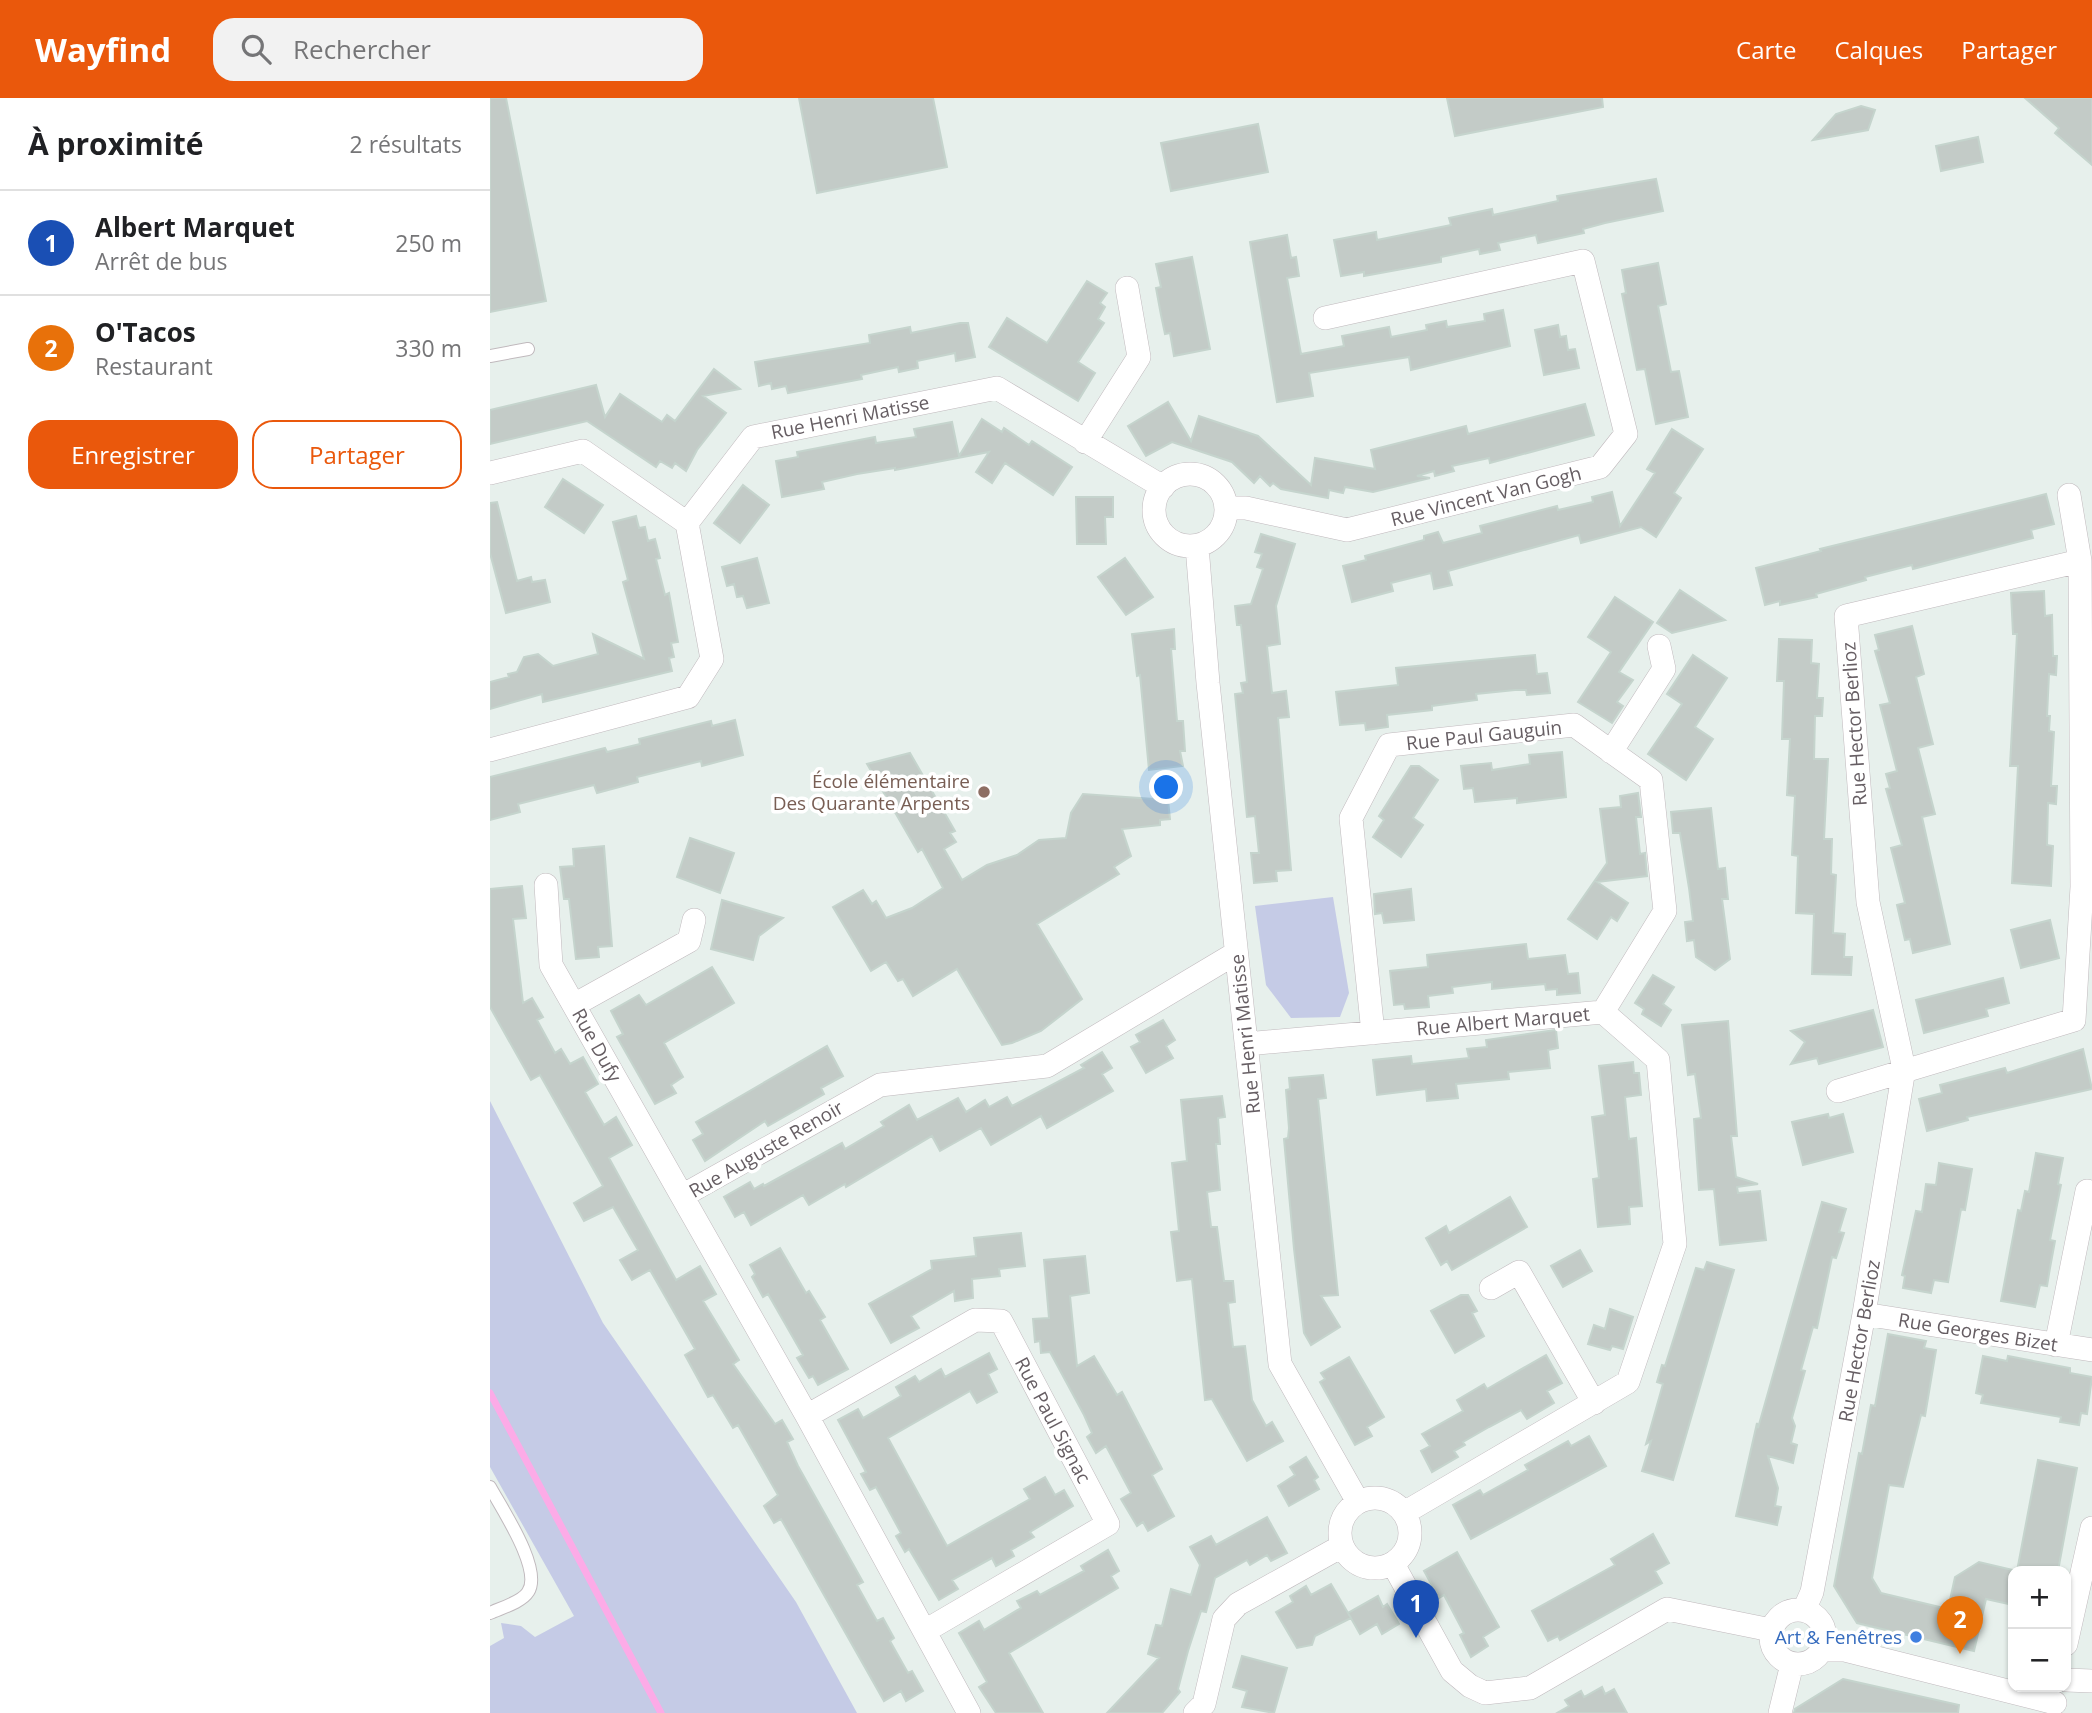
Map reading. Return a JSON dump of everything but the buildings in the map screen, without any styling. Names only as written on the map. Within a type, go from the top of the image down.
[{"type":"street","name":"Rue Vincent Van Gogh","points":[[1226,508],[1246,508],[1347,530],[1600,467],[1626,434],[1583,261],[1325,318]]},
{"type":"street","points":[[1085,442],[1139,357],[1128,288]]},
{"type":"street","name":"Rue Henri Matisse","points":[[687,523],[753,437],[997,388],[1163,487]]},
{"type":"street","points":[[490,473],[583,452],[687,523],[712,659],[688,697],[490,750]]},
{"type":"street","points":[[1187,474],[1202,476],[1214,483],[1223,494],[1226,508],[1225,521],[1219,533],[1197,546],[1184,546],[1161,532],[1154,509],[1163,487],[1174,478],[1187,474]]},
{"type":"street","points":[[1838,1091],[2074,1020],[2082,887],[2080,561],[2069,495]]},
{"type":"street","name":"Rue Henri Matisse","points":[[1197,546],[1236,953],[1280,1364],[1358,1502]]},
{"type":"street","name":"Rue Hector Berlioz","points":[[1804,1610],[1812,1591],[1864,1314],[1904,1069],[1868,902],[1846,616],[2080,561]]},
{"type":"street","points":[[1611,752],[1664,669],[1659,646]]},
{"type":"street","name":"Rue Paul Gauguin","points":[[1373,1033],[1351,818],[1389,745],[1574,725],[1651,780],[1665,911],[1603,1012]]},
{"type":"street","name":"Rue Dufy","points":[[545,885],[551,965],[682,1196]]},
{"type":"street","points":[[574,1005],[689,940],[694,920]]},
{"type":"street","name":"Rue Auguste Renoir","points":[[969,1713],[807,1416],[682,1196],[880,1085],[1047,1066],[1236,953]]},
{"type":"street","name":"Rue Albert Marquet","points":[[1246,1044],[1603,1012],[1658,1060],[1675,1244],[1628,1382],[1404,1513]]},
{"type":"street","points":[[2056,1345],[2087,1191]]},
{"type":"street","points":[[1491,1288],[1519,1272],[1594,1403]]},
{"type":"street","name":"Rue Georges Bizet","points":[[1864,1314],[2092,1350]]},
{"type":"street","name":"Rue Paul Signac","points":[[807,1416],[975,1320],[1000,1321],[1108,1524],[925,1631]]},
{"type":"street","points":[[1372,1497],[1385,1499],[1404,1513],[1410,1526],[1410,1540],[1404,1554],[1394,1564],[1379,1568],[1364,1566],[1351,1559],[1342,1546],[1342,1521],[1358,1502],[1372,1497]]},
{"type":"street","points":[[2069,1629],[2092,1528]]},
{"type":"street","points":[[1195,1713],[1204,1704],[1224,1619],[1238,1604],[1342,1546]]},
{"type":"street","points":[[1394,1564],[1452,1671],[1470,1686],[1483,1703],[1530,1688],[1667,1609],[1771,1630]]},
{"type":"street","points":[[1804,1610],[1815,1616],[1823,1626],[1826,1638],[1823,1650],[1815,1659],[1804,1664],[1792,1664],[1774,1652],[1771,1630],[1778,1618],[1790,1611],[1804,1610]]},
{"type":"street","points":[[1823,1650],[1845,1650],[2055,1701]]},
{"type":"street","points":[[1780,1713],[1792,1664]]},
{"type":"street","points":[[2071,1680],[2092,1681]]},
{"type":"lane","points":[[490,356],[528,349]]},
{"type":"lane","points":[[490,1487],[532,1568],[533,1583],[527,1595],[490,1613]]},
{"type":"shaded area","points":[[1333,897],[1349,993],[1340,1017],[1291,1018],[1266,985],[1255,906]]},
{"type":"shaded area","points":[[490,1101],[603,1323],[796,1602],[857,1713],[490,1713],[490,1646],[504,1638],[501,1623],[521,1626],[535,1637],[574,1616],[490,1467]]},
{"type":"waterway","points":[[490,1393],[661,1713]]},
{"type":"place","name":"École élémentaire Des Quarante Arpents","points":[[984,792]]},
{"type":"place","name":"Art & Fenêtres","points":[[1916,1637]]},
{"type":"place","name":"Albert Marquet","points":[[1416,1638]]},
{"type":"place","name":"O'Tacos","points":[[1960,1654]]}]
